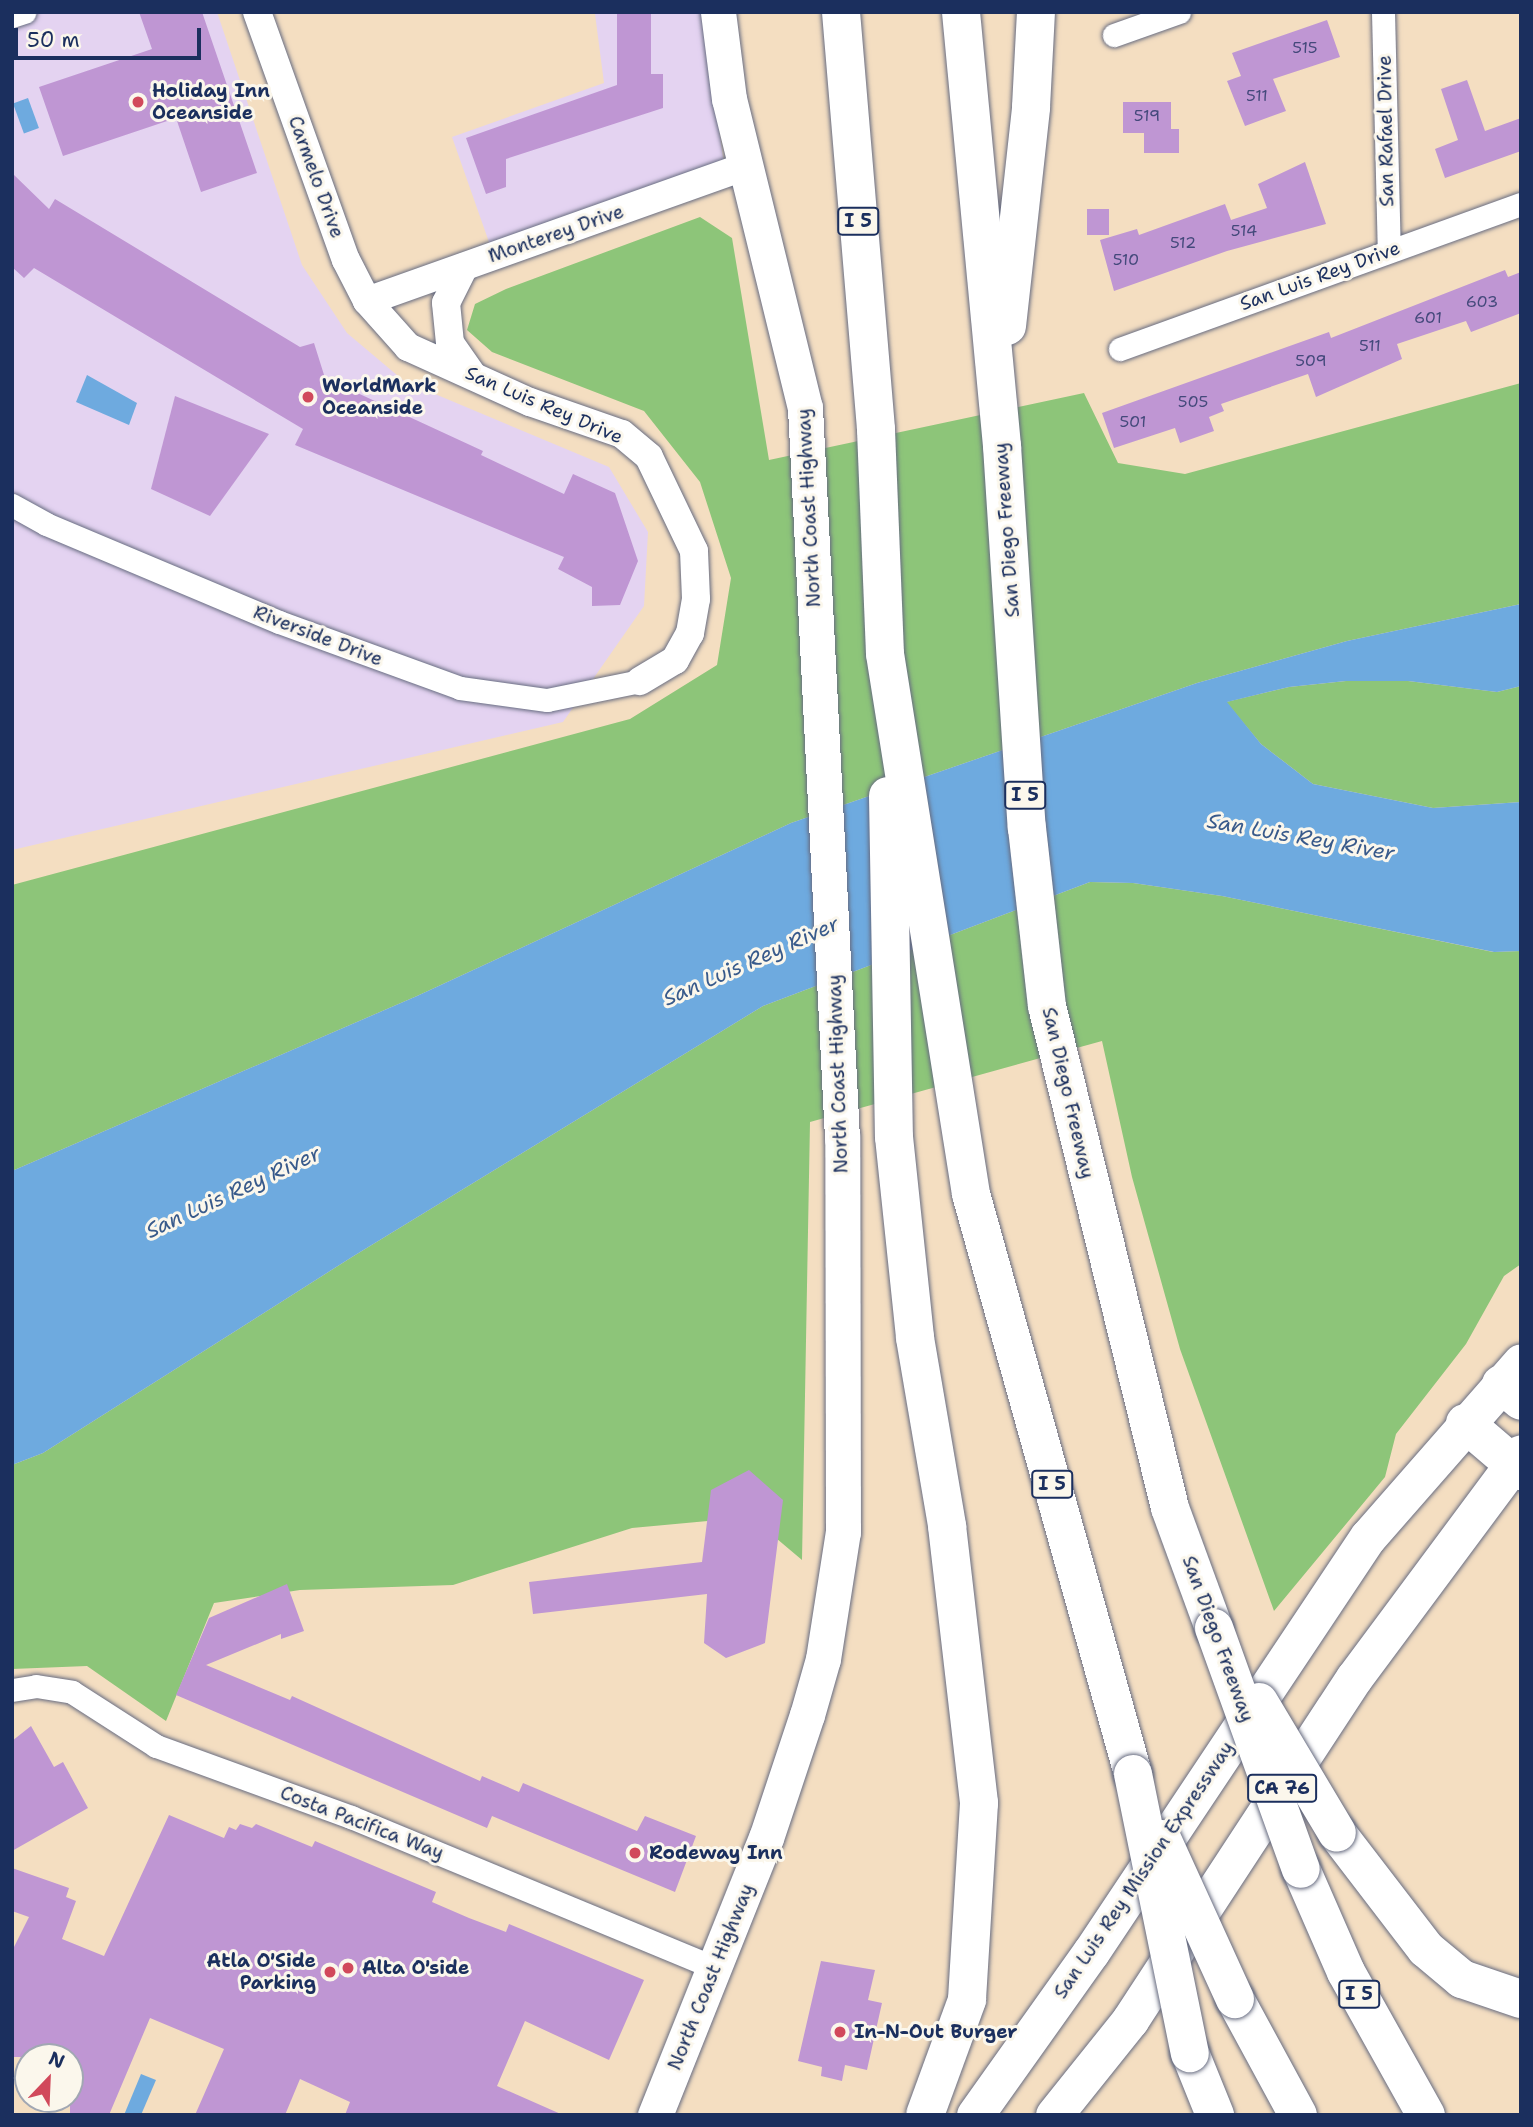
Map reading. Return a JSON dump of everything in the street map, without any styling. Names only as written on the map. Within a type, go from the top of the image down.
[{"type":"highway","name":"I 5","points":[[841,12],[876,430],[885,654],[971,1194],[1133,1773],[1234,1999],[1298,2115]]},
{"type":"highway","name":"San Diego Freeway","points":[[961,12],[997,408],[1027,828],[1047,1006],[1170,1508],[1301,1869],[1346,1972],[1426,2115]]},
{"type":"highway","points":[[997,408],[1031,107],[1036,12]]},
{"type":"highway","points":[[885,654],[894,1137],[915,1338],[947,1526],[979,1803],[977,1872],[967,2000],[925,2115]]},
{"type":"highway","name":"San Luis Rey Mission Expressway","points":[[975,2115],[1091,1952],[1368,1537],[1465,1423],[1514,1382]]},
{"type":"highway","points":[[1465,1423],[1518,1463]]},
{"type":"highway","name":"CA 76","points":[[1054,2115],[1130,2020],[1354,1678],[1518,1463]]},
{"type":"highway","points":[[1214,1629],[1338,1833],[1426,1949],[1462,1979],[1521,1999]]},
{"type":"highway","points":[[1133,1773],[1190,2053],[1215,2115]]},
{"type":"main road","name":"North Coast Highway","points":[[655,2115],[766,1838],[813,1693],[843,1532],[842,1138],[805,408],[729,99],[719,12]]},
{"type":"street","points":[[12,16],[24,12]]},
{"type":"street","name":"Carmelo Drive","points":[[257,12],[346,260],[367,301]]},
{"type":"street","points":[[1114,35],[1179,12]]},
{"type":"street","name":"San Rafael Drive","points":[[1383,12],[1389,251]]},
{"type":"street","name":"Monterey Drive","points":[[367,301],[744,167]]},
{"type":"street","name":"San Luis Rey Drive","points":[[1119,349],[1521,204]]},
{"type":"street","points":[[464,267],[446,303],[448,327],[450,343],[474,377]]},
{"type":"street","name":"San Luis Rey Drive","points":[[367,301],[408,347],[474,377],[622,434],[649,457],[694,551],[696,599],[691,633],[675,660],[640,681]]},
{"type":"street","name":"Riverside Drive","points":[[12,505],[46,524],[279,622],[460,688],[547,699],[640,681]]},
{"type":"street","name":"Costa Pacifica Way","points":[[12,1690],[36,1686],[72,1692],[156,1746],[351,1817],[714,1967]]},
{"type":"shaded area","points":[[12,12],[217,12],[302,265],[347,333],[404,381],[609,467],[648,532],[644,606],[563,722],[12,850]]},
{"type":"shaded area","points":[[702,12],[724,164],[490,245],[452,137],[604,83],[595,14]]},
{"type":"green space","points":[[700,217],[732,238],[769,460],[1084,393],[1118,463],[1185,474],[1521,383],[1521,604],[1347,641],[1197,683],[791,823],[417,996],[12,1171],[12,885],[630,719],[717,665],[731,578],[700,482],[644,411],[492,352],[467,330],[475,304],[506,289]]},
{"type":"green space","points":[[1346,681],[1408,681],[1497,692],[1521,686],[1521,802],[1433,808],[1313,784],[1261,744],[1226,702],[1289,687]]},
{"type":"green space","points":[[1090,882],[1133,883],[1222,896],[1493,952],[1521,951],[1521,1264],[1504,1276],[1466,1344],[1396,1434],[1385,1477],[1274,1611],[1180,1349],[1132,1177],[1102,1041],[810,1122],[802,1560],[751,1517],[632,1528],[453,1585],[300,1590],[214,1603],[166,1721],[87,1666],[12,1669],[12,1465],[43,1453],[352,1257],[763,1006]]},
{"type":"water","points":[[28,98],[39,128],[24,134],[13,103]]},
{"type":"water","points":[[87,375],[137,403],[129,425],[76,402]]},
{"type":"water","name":"San Luis Rey River","points":[[1521,604],[1521,686],[1497,692],[1408,681],[1346,681],[1289,687],[1227,702],[1261,744],[1313,784],[1433,808],[1521,802],[1521,951],[1494,952],[1222,896],[1133,883],[1090,882],[763,1006],[352,1257],[43,1453],[12,1465],[12,1171],[417,996],[791,823],[1197,683],[1347,641]]},
{"type":"water","points":[[141,2074],[156,2080],[141,2115],[124,2115]]},
{"type":"building","name":"Holiday Inn Oceanside","points":[[139,12],[202,12],[257,173],[201,192],[176,118],[63,156],[39,87],[152,49]]},
{"type":"building","points":[[617,14],[651,14],[651,74],[663,74],[663,108],[506,159],[506,187],[486,194],[466,138],[617,85]]},
{"type":"building","points":[[1327,20],[1340,57],[1273,79],[1286,111],[1245,126],[1227,81],[1241,76],[1232,53]]},
{"type":"building","points":[[1467,80],[1485,131],[1521,118],[1521,151],[1445,178],[1435,149],[1458,140],[1441,89]]},
{"type":"building","points":[[1123,102],[1171,102],[1171,129],[1179,129],[1179,153],[1144,153],[1144,133],[1123,133]]},
{"type":"building","points":[[1305,162],[1326,224],[1227,251],[1114,291],[1100,240],[1137,229],[1139,235],[1225,204],[1231,220],[1267,208],[1258,184]]},
{"type":"building","name":"WorldMark Oceanside","points":[[12,173],[49,209],[55,199],[300,347],[314,343],[325,378],[483,451],[481,455],[564,494],[573,474],[615,493],[638,561],[620,605],[592,606],[592,587],[558,569],[564,557],[295,445],[303,429],[34,268],[24,278],[12,267]]},
{"type":"building","points":[[1087,209],[1109,209],[1109,235],[1087,235]]},
{"type":"building","points":[[1505,270],[1508,277],[1521,272],[1521,313],[1471,332],[1466,321],[1397,344],[1402,359],[1316,397],[1308,374],[1221,404],[1224,411],[1209,417],[1214,431],[1180,443],[1175,428],[1114,448],[1102,413],[1329,332],[1331,338]]},
{"type":"building","points":[[175,396],[269,434],[210,516],[151,489]]},
{"type":"building","points":[[749,1470],[783,1500],[765,1643],[726,1658],[704,1643],[707,1594],[533,1614],[529,1582],[702,1562],[711,1490]]},
{"type":"building","points":[[287,1584],[304,1631],[281,1639],[281,1634],[206,1665],[290,1700],[292,1696],[480,1781],[482,1776],[519,1792],[523,1783],[637,1831],[645,1816],[696,1836],[675,1892],[492,1816],[487,1828],[176,1695],[209,1618]]},
{"type":"building","points":[[31,1726],[54,1767],[63,1762],[88,1808],[12,1851],[12,1741]]},
{"type":"building","name":"Alta O'side","points":[[169,1815],[224,1838],[229,1827],[236,1830],[240,1824],[252,1828],[256,1824],[312,1847],[315,1841],[436,1892],[432,1902],[469,1918],[506,1932],[509,1924],[644,1980],[609,2060],[525,2021],[497,2086],[563,2115],[345,2115],[350,2102],[300,2079],[285,2115],[195,2115],[224,2049],[150,2018],[109,2115],[70,2115],[84,2113],[84,2043],[14,2043],[12,2057],[12,1951],[29,1917],[12,1911],[12,1868],[69,1888],[66,1897],[76,1901],[62,1939],[104,1956]]},
{"type":"building","name":"In-N-Out Burger","points":[[821,1961],[875,1970],[868,2000],[882,2003],[867,2070],[845,2065],[842,2081],[821,2076],[822,2067],[798,2061]]},
{"type":"place","name":"Holiday Inn Oceanside","points":[[138,102]]},
{"type":"place","name":"WorldMark Oceanside","points":[[308,397]]},
{"type":"place","name":"Rodeway Inn","points":[[635,1853]]},
{"type":"place","name":"Alta O'side","points":[[348,1968]]},
{"type":"place","name":"Atla O'Side Parking","points":[[330,1972]]},
{"type":"place","name":"In-N-Out Burger","points":[[840,2032]]}]
